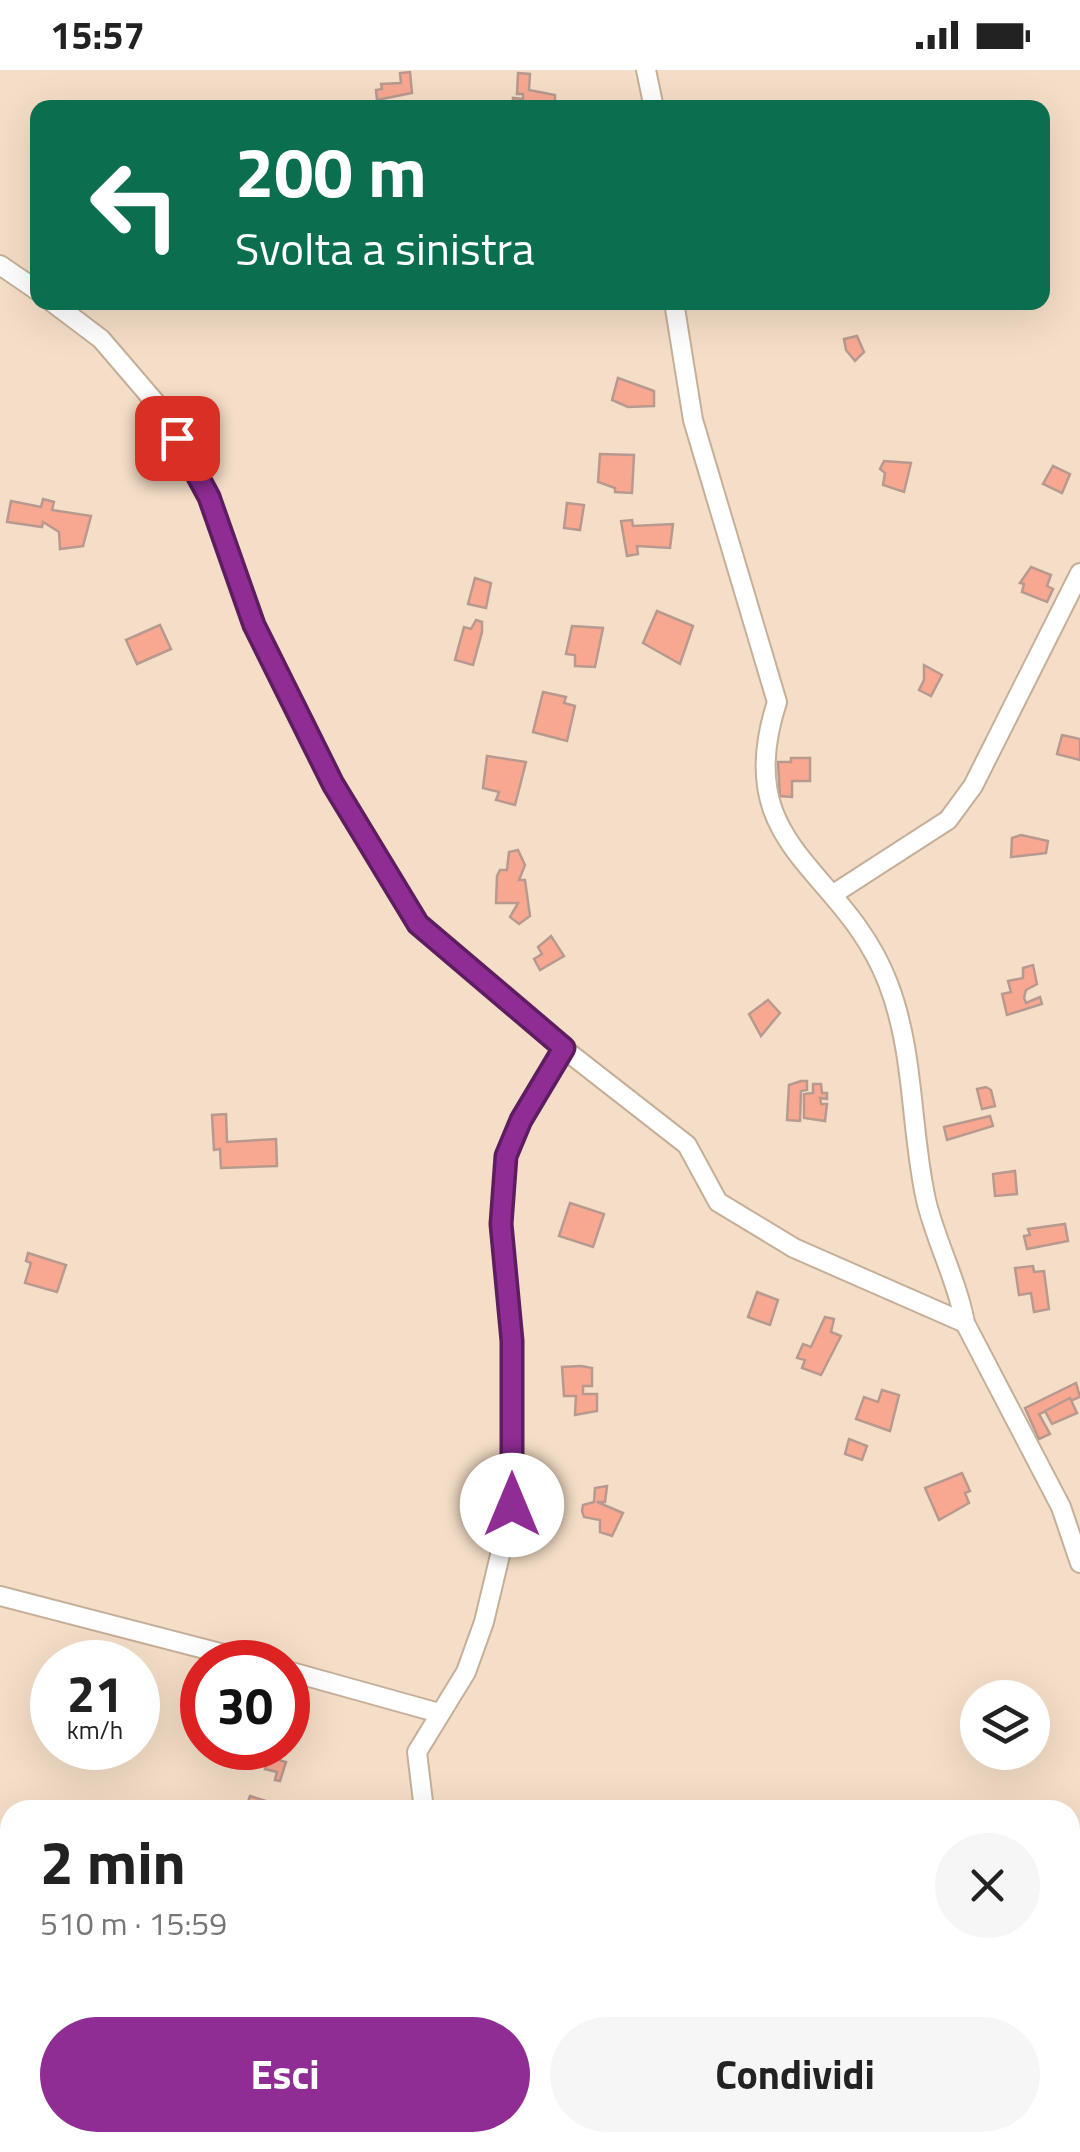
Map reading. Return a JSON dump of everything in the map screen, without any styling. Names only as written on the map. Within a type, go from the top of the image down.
[{"type":"street","points":[[646,70],[652,100]]},
{"type":"street","points":[[0,265],[30,286]]},
{"type":"street","points":[[63,310],[101,339],[160,409],[209,497],[254,625],[333,784],[418,924],[564,1048],[688,1145],[718,1202],[794,1248],[965,1323]]},
{"type":"street","points":[[675,310],[694,420],[777,702],[767,734],[762,774],[778,823],[799,860],[835,894],[886,979],[906,1035],[927,1204],[959,1288],[965,1323],[1061,1507],[1080,1563]]},
{"type":"street","points":[[835,894],[948,820],[973,786],[1080,572]]},
{"type":"street","points":[[423,1800],[417,1752],[466,1672],[512,1505],[512,1341],[501,1224],[506,1156],[521,1120],[564,1048]]},
{"type":"street","points":[[0,1596],[180,1643]]},
{"type":"street","points":[[310,1678],[439,1713]]},
{"type":"building","points":[[410,72],[412,93],[377,100],[376,90],[382,89],[381,84],[401,83],[400,73]]},
{"type":"building","points":[[518,73],[530,74],[529,90],[555,95],[555,100],[513,100],[523,99],[523,94],[517,94]]},
{"type":"building","points":[[857,336],[864,352],[855,361],[846,350],[844,339]]},
{"type":"building","points":[[618,378],[654,391],[654,406],[628,407],[612,400]]},
{"type":"building","points":[[600,454],[634,455],[632,493],[615,492],[615,488],[598,482]]},
{"type":"building","points":[[884,461],[911,463],[904,492],[883,485],[885,473],[880,469]]},
{"type":"building","points":[[1053,466],[1070,474],[1062,493],[1043,484]]},
{"type":"building","points":[[43,499],[54,502],[52,510],[91,516],[83,546],[60,549],[59,532],[43,522],[42,527],[7,522],[11,501],[41,507]]},
{"type":"building","points":[[567,503],[584,505],[580,530],[564,528]]},
{"type":"building","points":[[632,520],[633,526],[673,524],[670,548],[637,546],[638,554],[627,556],[621,521]]},
{"type":"building","points":[[1031,567],[1051,575],[1047,586],[1053,589],[1047,602],[1022,592],[1024,584],[1020,583]]},
{"type":"building","points":[[475,578],[491,583],[486,608],[468,604]]},
{"type":"building","points":[[657,611],[693,626],[680,664],[643,643]]},
{"type":"building","points":[[476,620],[482,622],[482,632],[473,665],[455,660],[464,627],[471,629]]},
{"type":"building","points":[[160,625],[171,649],[137,664],[126,640]]},
{"type":"building","points":[[572,626],[603,628],[595,667],[575,666],[575,655],[566,654]]},
{"type":"building","points":[[924,665],[942,675],[931,696],[919,690]]},
{"type":"building","points":[[543,692],[566,697],[564,703],[575,706],[567,741],[533,732]]},
{"type":"building","points":[[1062,735],[1080,739],[1080,760],[1057,754]]},
{"type":"building","points":[[487,756],[526,762],[515,805],[496,800],[499,792],[483,788]]},
{"type":"building","points":[[791,758],[810,758],[810,781],[792,781],[792,797],[780,796],[778,762],[791,762]]},
{"type":"building","points":[[1021,835],[1048,841],[1046,853],[1011,857],[1012,838]]},
{"type":"building","points":[[518,850],[525,865],[519,880],[525,880],[530,916],[519,924],[510,917],[518,903],[496,903],[497,876],[500,870],[507,870],[509,852]]},
{"type":"building","points":[[551,936],[564,956],[540,970],[534,959],[542,954],[538,947]]},
{"type":"building","points":[[1033,965],[1037,984],[1026,990],[1024,998],[1026,1003],[1040,997],[1042,1004],[1007,1015],[1002,994],[1011,992],[1008,981],[1023,978],[1023,968]]},
{"type":"building","points":[[768,1000],[780,1013],[761,1036],[749,1014]]},
{"type":"building","points":[[807,1081],[807,1090],[801,1091],[800,1121],[787,1120],[789,1085]]},
{"type":"building","points":[[813,1084],[821,1084],[822,1093],[827,1093],[827,1099],[820,1098],[821,1104],[827,1104],[825,1121],[804,1118],[804,1094],[813,1093]]},
{"type":"building","points":[[977,1089],[991,1090],[995,1106],[982,1109]]},
{"type":"building","points":[[226,1114],[227,1142],[276,1139],[277,1166],[221,1168],[220,1149],[214,1150],[212,1115]]},
{"type":"building","points":[[990,1116],[993,1126],[947,1140],[944,1127]]},
{"type":"building","points":[[1015,1171],[1017,1194],[995,1196],[993,1174]]},
{"type":"building","points":[[570,1203],[604,1214],[593,1247],[559,1236]]},
{"type":"building","points":[[1065,1224],[1068,1241],[1027,1249],[1024,1236],[1030,1235],[1028,1229]]},
{"type":"building","points":[[28,1253],[66,1265],[57,1292],[25,1283],[31,1263],[26,1261]]},
{"type":"building","points":[[1033,1266],[1034,1272],[1044,1271],[1049,1309],[1034,1312],[1031,1293],[1019,1295],[1015,1268]]},
{"type":"building","points":[[757,1292],[778,1300],[770,1325],[748,1317]]},
{"type":"building","points":[[825,1317],[834,1319],[831,1332],[841,1336],[821,1375],[802,1368],[805,1360],[797,1358],[803,1344],[811,1347]]},
{"type":"building","points":[[562,1367],[592,1368],[592,1386],[583,1386],[583,1394],[597,1394],[597,1411],[575,1415],[576,1396],[564,1396]]},
{"type":"building","points":[[1076,1383],[1080,1397],[1039,1414],[1050,1434],[1039,1439],[1025,1408]]},
{"type":"building","points":[[882,1390],[899,1395],[890,1431],[856,1419],[864,1397],[878,1402]]},
{"type":"building","points":[[1070,1398],[1077,1413],[1052,1424],[1045,1411]]},
{"type":"building","points":[[849,1439],[867,1446],[862,1460],[845,1454]]},
{"type":"building","points":[[962,1473],[970,1491],[965,1493],[969,1503],[939,1520],[925,1488]]},
{"type":"building","points":[[607,1486],[605,1502],[597,1502],[623,1513],[612,1536],[600,1532],[600,1520],[584,1517],[582,1511],[583,1505],[594,1502],[595,1488]]},
{"type":"building","points":[[269,1770],[283,1770],[280,1781],[275,1780],[277,1772]]},
{"type":"route","points":[[177,438],[209,497],[254,625],[333,784],[418,924],[564,1048],[521,1120],[506,1156],[501,1224],[512,1341],[512,1505]]}]
